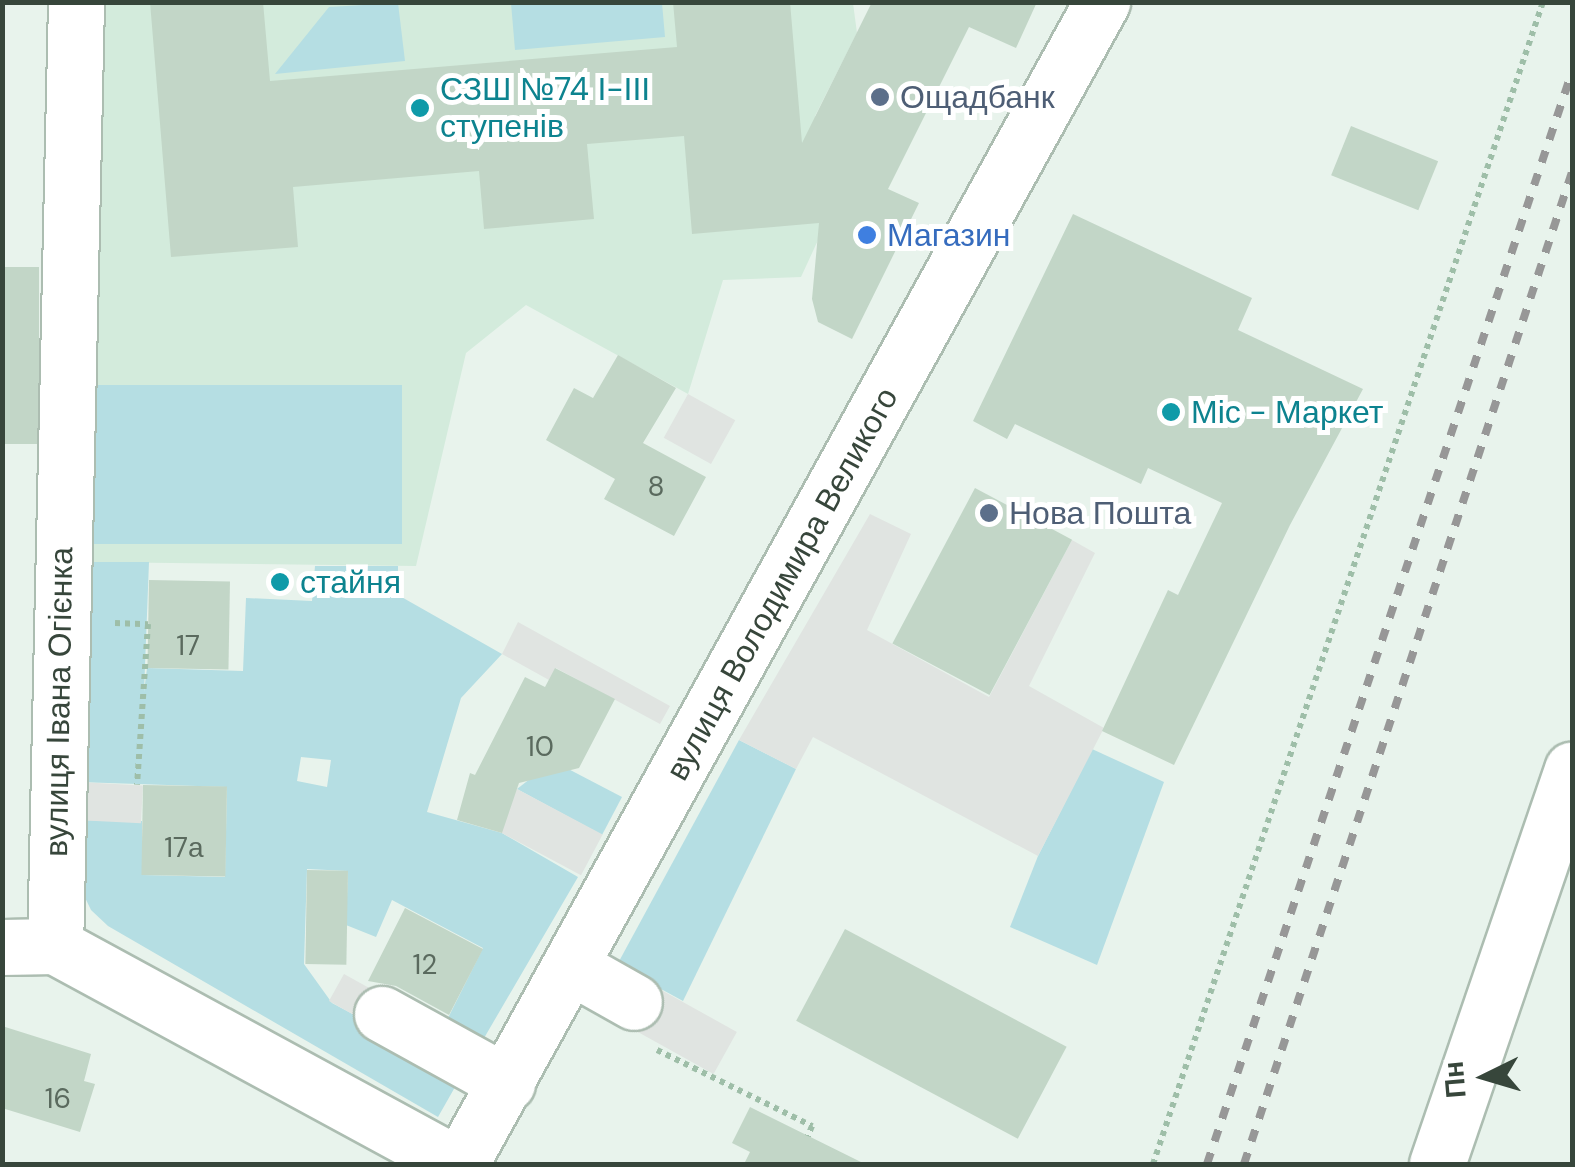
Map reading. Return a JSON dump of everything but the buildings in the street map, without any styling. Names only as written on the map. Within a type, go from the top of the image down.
[{"type":"street","name":"вулиця Івана Огієнка","points":[[76,2],[29,947],[458,1164]]},
{"type":"street","name":"вулиця Володимира Великого","points":[[458,1164],[572,968],[1102,2]]},
{"type":"street","points":[[1437,1164],[1572,768]]},
{"type":"street","points":[[572,968],[643,1025]]},
{"type":"street","points":[[382,1014],[507,1083]]},
{"type":"path","points":[[1153,1164],[1543,2]]},
{"type":"path","points":[[137,785],[148,624]]},
{"type":"path","points":[[643,1025],[812,1126],[808,1136]]},
{"type":"shaded area","points":[[92,3],[853,3],[857,33],[815,116],[850,171],[801,277],[723,280],[688,394],[526,305],[466,353],[416,566],[87,562]]},
{"type":"shaded area","points":[[398,3],[405,61],[275,74],[329,7]]},
{"type":"shaded area","points":[[511,3],[662,3],[665,37],[515,50]]},
{"type":"shaded area","points":[[91,385],[402,385],[402,544],[91,544]]},
{"type":"shaded area","points":[[688,394],[735,420],[711,464],[664,438]]},
{"type":"shaded area","points":[[870,514],[911,534],[867,630],[989,697],[1072,540],[1095,553],[1029,686],[1104,728],[1038,856],[813,737],[796,769],[739,740]]},
{"type":"shaded area","points":[[87,562],[149,562],[144,692],[147,668],[243,671],[246,598],[312,601],[315,566],[398,566],[398,595],[502,654],[461,698],[427,812],[502,833],[578,877],[480,1045],[446,1022],[483,948],[392,900],[376,937],[346,925],[348,871],[307,869],[304,964],[332,1003],[463,1073],[438,1117],[108,926],[91,910],[77,881],[76,820],[142,821],[142,875],[225,877],[227,787],[78,782]],"holes":[[[301,757],[331,760],[327,787],[297,781]]]},
{"type":"shaded area","points":[[518,622],[670,706],[660,724],[556,668],[549,680],[502,654]]},
{"type":"shaded area","points":[[739,740],[796,769],[683,1001],[617,965]]},
{"type":"shaded area","points":[[1092,749],[1164,782],[1097,965],[1010,927],[1038,856]]},
{"type":"shaded area","points":[[553,761],[622,797],[602,835],[517,789]]},
{"type":"shaded area","points":[[78,782],[143,785],[141,823],[76,820]]},
{"type":"shaded area","points":[[517,789],[603,835],[581,875],[495,830]]},
{"type":"shaded area","points":[[344,974],[390,1000],[375,1027],[329,1001]]},
{"type":"shaded area","points":[[645,981],[737,1032],[714,1074],[622,1023]]},
{"type":"railway","points":[[1207,1164],[1572,72]]},
{"type":"railway","points":[[1244,1164],[1572,172]]},
{"type":"place","name":"Ощадбанк","points":[[880,97]]},
{"type":"place","name":"СЗШ №74 І-ІІІ ступенів","points":[[420,108]]},
{"type":"place","name":"Магазин","points":[[867,235]]},
{"type":"place","name":"Міс - Маркет","points":[[1171,412]]},
{"type":"place","name":"Нова Пошта","points":[[989,513]]},
{"type":"place","name":"стайня","points":[[280,582]]}]
